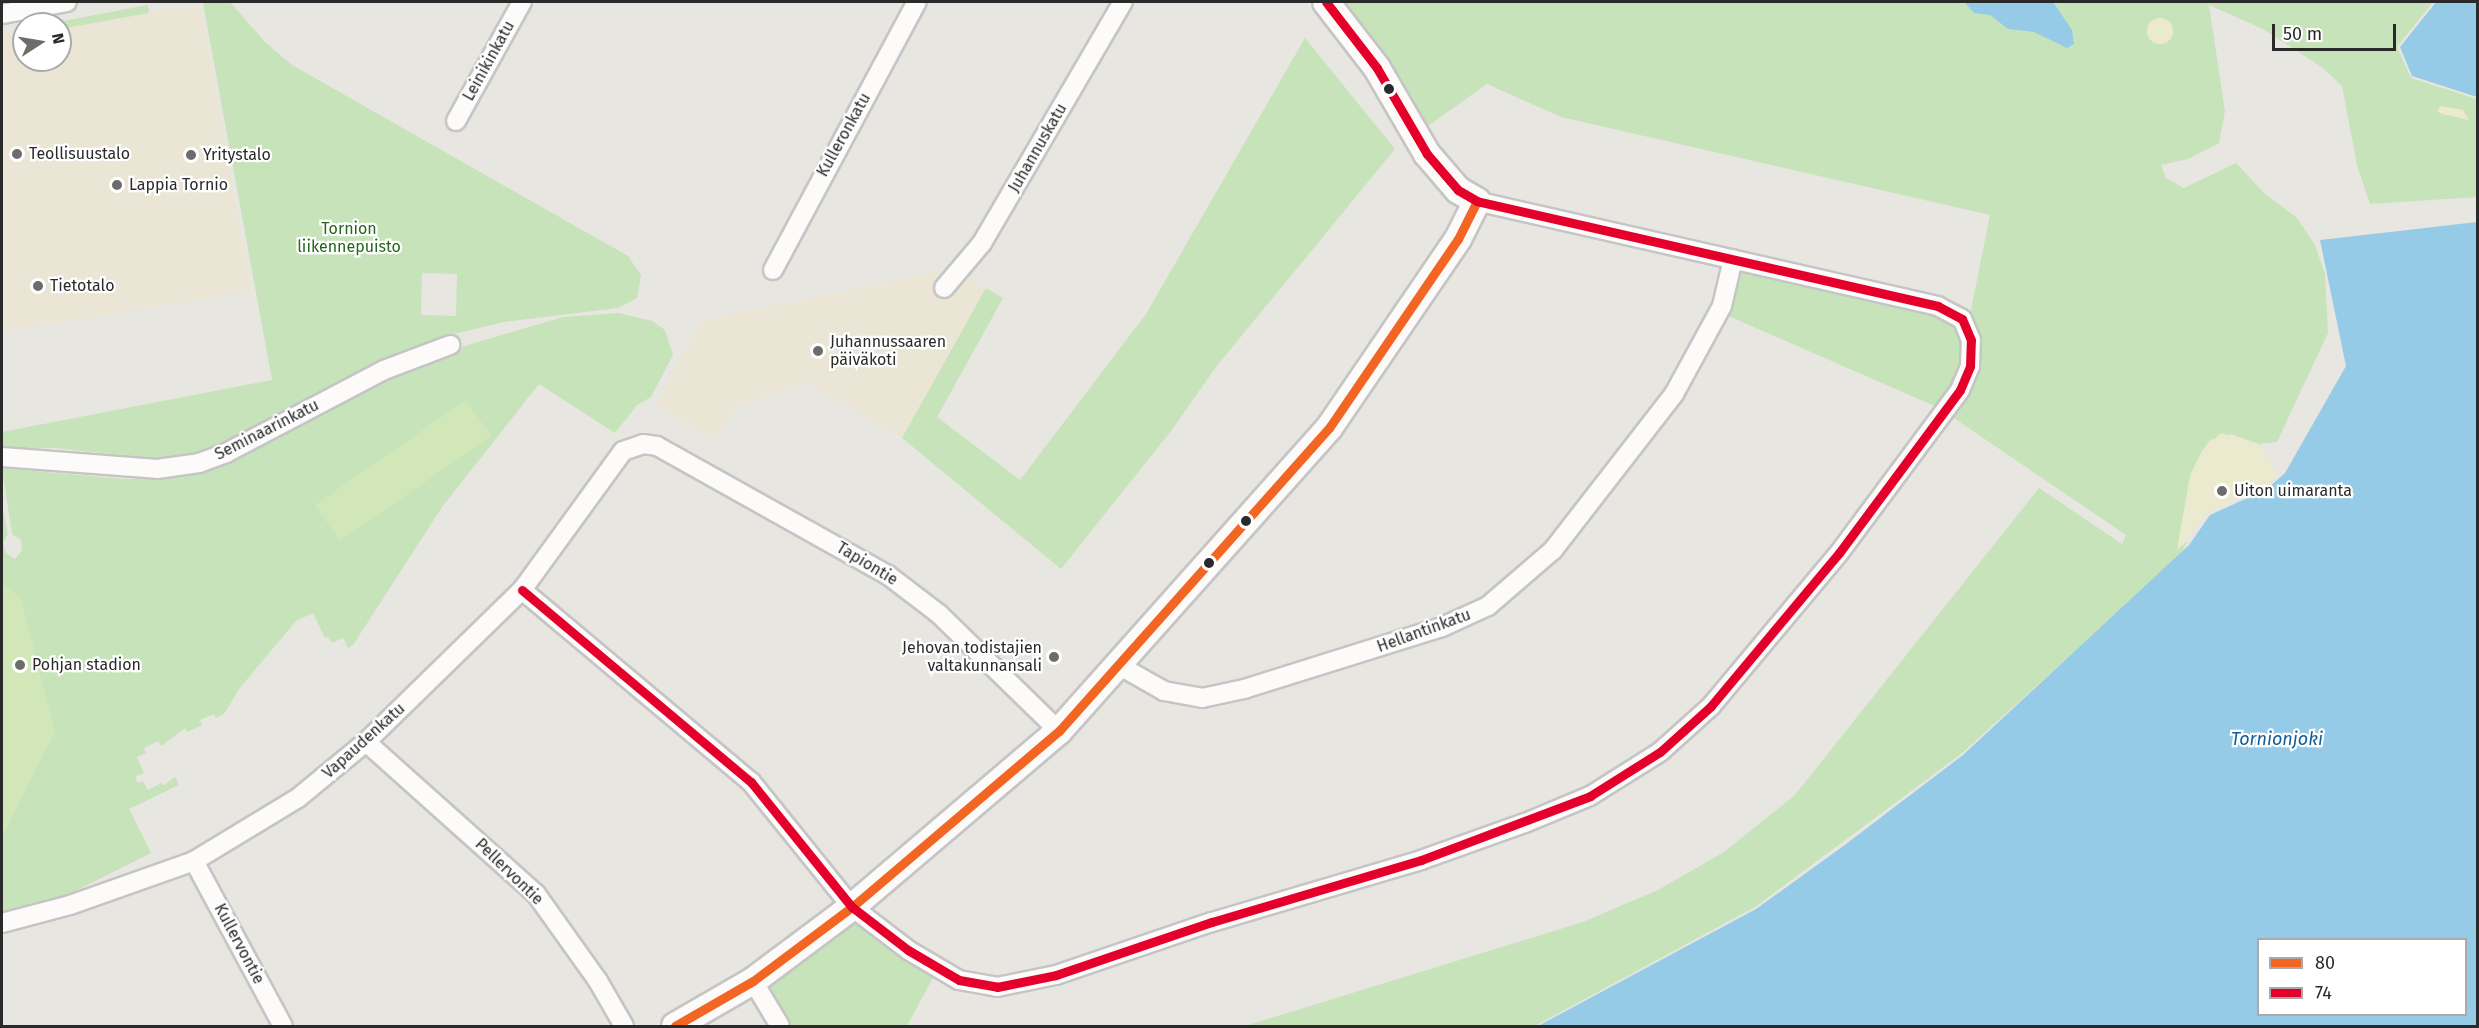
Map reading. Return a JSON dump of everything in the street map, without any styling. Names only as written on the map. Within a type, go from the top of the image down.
[{"type":"street","points":[[2,14],[67,2]]},
{"type":"street","name":"Leinikinkatu","points":[[456,121],[522,2]]},
{"type":"street","name":"Kulleronkatu","points":[[773,270],[917,2]]},
{"type":"street","name":"Juhannuskatu","points":[[944,288],[982,243],[1123,2]]},
{"type":"street","points":[[522,590],[751,782],[852,907],[908,950],[959,980],[997,987],[1056,975],[1212,922],[1422,860],[1590,796],[1660,752],[1711,706],[1839,553],[1960,390],[1970,366],[1971,340],[1962,319],[1938,306],[1477,201],[1458,190],[1427,154],[1377,68],[1326,2]]},
{"type":"street","points":[[675,1026],[753,981],[852,907],[1059,731],[1120,666],[1329,428],[1458,239],[1477,201]]},
{"type":"street","name":"Hellantinkatu","points":[[1120,666],[1164,692],[1202,698],[1442,627],[1488,606],[1519,584],[1553,550],[1674,394],[1722,306],[1732,259]]},
{"type":"street","name":"Seminaarinkatu","points":[[2,457],[157,469],[199,463],[226,453],[384,370],[450,345]]},
{"type":"street","name":"Vapaudenkatu","points":[[2,923],[70,905],[194,861],[298,798],[366,742],[522,590],[623,451],[643,444]]},
{"type":"street","name":"Tapiontie","points":[[643,444],[657,446],[888,574],[939,614],[1059,731]]},
{"type":"street","name":"Pellervontie","points":[[366,742],[536,894],[598,981],[624,1026]]},
{"type":"street","name":"Kullervontie","points":[[194,861],[283,1026]]},
{"type":"street","points":[[753,981],[780,1026]]},
{"type":"shaded area","name":"Lappia Tornio","points":[[200,4],[251,291],[2,332],[2,34],[12,32],[12,72],[72,72],[72,19],[148,5],[150,13]]},
{"type":"shaded area","name":"Juhannussaaren päiväkoti","points":[[953,269],[986,288],[902,438],[806,382],[737,406],[715,438],[655,405],[703,320]]},
{"type":"green space","name":"Tornion liikennepuisto","points":[[230,2],[265,42],[292,65],[628,256],[641,275],[637,298],[618,308],[504,322],[450,335],[376,363],[280,419],[222,447],[184,457],[138,457],[54,448],[2,449],[2,432],[272,380],[203,3]],"holes":[[[422,273],[457,274],[456,316],[421,315]]]},
{"type":"green space","points":[[1341,2],[2433,2],[2397,47],[2411,78],[2477,99],[2477,197],[2370,204],[2357,165],[2342,86],[2323,68],[2263,29],[2209,5],[2225,111],[2219,143],[2188,159],[2161,165],[2166,178],[2184,188],[2236,163],[2264,193],[2297,218],[2315,245],[2325,274],[2328,333],[2277,442],[2259,444],[2231,434],[2210,440],[2202,451],[2190,476],[2178,549],[2188,541],[2177,559],[1961,754],[1755,907],[1535,1026],[1245,1026],[1583,922],[1658,890],[1724,852],[1795,795],[2039,488],[2122,544],[2126,535],[1939,408],[1724,314],[1737,266],[1970,315],[1990,215],[1561,117],[1487,84],[1425,128]]},
{"type":"green space","points":[[148,5],[149,13],[72,27],[72,19]]},
{"type":"green space","points":[[1305,38],[1395,149],[1216,367],[1171,431],[1061,569],[902,438],[986,288],[1003,298],[937,417],[1020,480],[1146,314]]},
{"type":"green space","points":[[619,313],[652,321],[665,330],[673,355],[651,397],[637,405],[615,433],[539,384],[442,507],[353,645],[348,648],[343,638],[332,643],[328,637],[325,638],[313,613],[296,621],[239,689],[224,714],[216,718],[214,714],[200,720],[202,725],[187,732],[185,728],[161,746],[158,741],[144,748],[146,753],[137,757],[144,773],[135,777],[138,783],[143,781],[148,790],[161,783],[163,786],[175,777],[179,785],[129,809],[151,853],[67,895],[2,913],[2,505],[8,534],[3,542],[6,553],[15,559],[22,550],[21,540],[12,534],[2,468],[124,479],[165,478],[205,470],[434,355],[563,317]]},
{"type":"green space","points":[[466,400],[491,436],[340,541],[315,505]]},
{"type":"green space","name":"Pohjan stadion","points":[[2,583],[21,598],[55,732],[2,837]]},
{"type":"green space","points":[[858,901],[912,945],[941,963],[907,1026],[772,1026],[744,980]]},
{"type":"sand","points":[[2160,18],[2169,22],[2173,31],[2169,40],[2160,44],[2151,40],[2147,31],[2151,22]]},
{"type":"sand","points":[[2441,106],[2463,110],[2469,120],[2442,114],[2437,111]]},
{"type":"sand","name":"Uiton uimaranta","points":[[2221,433],[2259,444],[2278,475],[2264,486],[2208,512],[2177,550],[2190,476],[2202,451]]},
{"type":"water","points":[[1964,2],[2053,2],[2072,30],[2074,44],[2067,48],[2034,32],[2008,29],[1990,15],[1974,13]]},
{"type":"water","points":[[2436,2],[2477,2],[2477,97],[2412,76],[2400,47]]},
{"type":"water","name":"Tornionjoki","points":[[2477,222],[2477,1026],[1538,1026],[1756,909],[1963,755],[2189,545],[2210,515],[2267,489],[2285,473],[2346,366],[2320,240]]},
{"type":"transit line","name":"74","points":[[522,590],[751,782],[852,907],[908,950],[959,980],[997,987],[1056,975],[1212,922],[1421,860],[1590,796],[1660,752],[1711,706],[1839,553],[1960,390],[1970,366],[1971,340],[1962,319],[1938,306],[1477,201],[1458,190],[1427,154],[1377,68],[1326,2]]},
{"type":"transit line","name":"80","points":[[675,1026],[753,981],[852,907],[1059,731],[1329,428],[1458,239],[1477,201]]},
{"type":"place","name":"Teollisuustalo","points":[[17,154]]},
{"type":"place","name":"Yritystalo","points":[[191,155]]},
{"type":"place","name":"Lappia Tornio","points":[[117,185]]},
{"type":"place","name":"Tietotalo","points":[[38,286]]},
{"type":"place","name":"Juhannussaaren päiväkoti","points":[[818,351]]},
{"type":"place","name":"Uiton uimaranta","points":[[2222,491]]},
{"type":"place","name":"Jehovan todistajien valtakunnansali","points":[[1054,657]]},
{"type":"place","name":"Pohjan stadion","points":[[20,665]]}]
